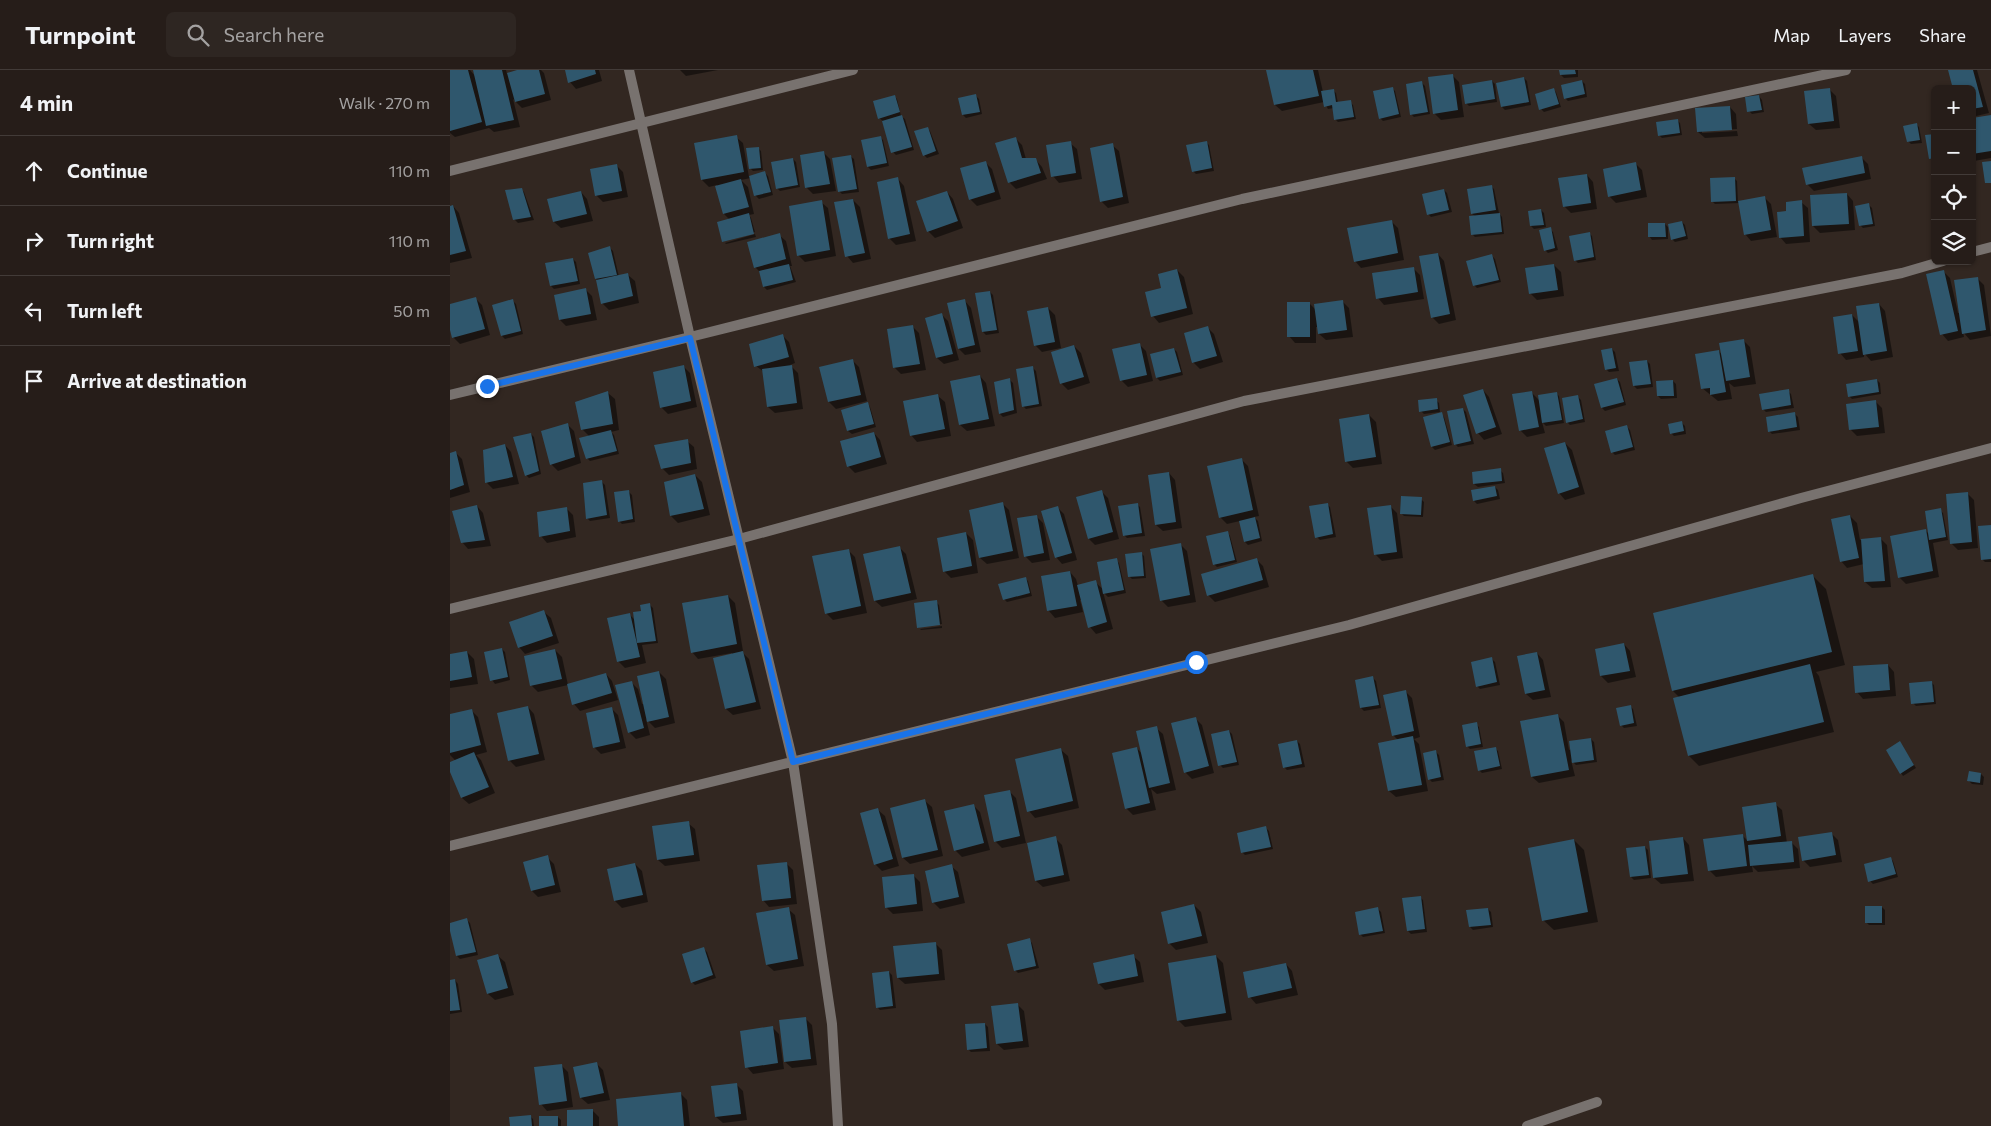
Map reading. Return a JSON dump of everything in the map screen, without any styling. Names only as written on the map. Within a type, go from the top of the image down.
[{"type":"street","points":[[629,70],[690,338],[793,762],[832,1024],[838,1126]]},
{"type":"street","points":[[450,171],[853,70]]},
{"type":"street","points":[[450,395],[690,338],[1242,199],[1846,70]]},
{"type":"street","points":[[1976,251],[1991,247]]},
{"type":"street","points":[[450,609],[740,539],[1244,401],[1902,273],[1931,265]]},
{"type":"street","points":[[450,846],[1349,624],[1801,498],[1991,448]]},
{"type":"street","points":[[1526,1126],[1597,1102]]},
{"type":"building","points":[[450,70],[468,70],[482,122],[450,131]]},
{"type":"building","points":[[473,70],[502,70],[514,120],[486,126]]},
{"type":"building","points":[[517,70],[539,70],[545,94],[515,102],[507,73]]},
{"type":"building","points":[[565,70],[595,70],[596,74],[568,83]]},
{"type":"building","points":[[1266,70],[1313,70],[1319,96],[1274,105]]},
{"type":"building","points":[[1559,70],[1575,70],[1576,74],[1560,75]]},
{"type":"building","points":[[1948,70],[1973,70],[1983,107],[1976,108],[1976,85],[1952,85]]},
{"type":"building","points":[[1453,74],[1458,110],[1433,114],[1428,77]]},
{"type":"building","points":[[1524,77],[1529,102],[1501,107],[1496,83]]},
{"type":"building","points":[[1492,80],[1495,99],[1465,104],[1462,85]]},
{"type":"building","points":[[1582,80],[1585,94],[1564,99],[1561,85]]},
{"type":"building","points":[[1422,81],[1428,112],[1410,115],[1406,84]]},
{"type":"building","points":[[1393,87],[1399,114],[1379,119],[1373,91]]},
{"type":"building","points":[[1554,88],[1559,104],[1539,110],[1535,94]]},
{"type":"building","points":[[1830,88],[1834,121],[1808,124],[1804,91]]},
{"type":"building","points":[[1334,89],[1336,102],[1351,100],[1354,117],[1334,120],[1332,105],[1324,107],[1321,91]]},
{"type":"building","points":[[976,94],[980,112],[962,115],[958,98]]},
{"type":"building","points":[[895,95],[900,112],[878,119],[873,101]]},
{"type":"building","points":[[1759,95],[1762,110],[1747,112],[1745,97]]},
{"type":"building","points":[[1730,106],[1732,130],[1697,132],[1695,108]]},
{"type":"building","points":[[902,115],[912,147],[891,153],[882,121]]},
{"type":"building","points":[[1991,115],[1991,151],[1976,153],[1976,117]]},
{"type":"building","points":[[1678,119],[1680,133],[1658,136],[1656,122]]},
{"type":"building","points":[[1917,123],[1920,140],[1907,142],[1903,126]]},
{"type":"building","points":[[928,127],[936,151],[923,156],[914,131]]},
{"type":"building","points":[[1931,134],[1931,159],[1929,159],[1925,135]]},
{"type":"building","points":[[737,135],[744,172],[701,180],[694,143]]},
{"type":"building","points":[[881,136],[887,163],[867,167],[861,140]]},
{"type":"building","points":[[1016,137],[1022,158],[1036,158],[1041,173],[1008,183],[995,143]]},
{"type":"building","points":[[1071,141],[1076,173],[1051,177],[1046,145]]},
{"type":"building","points":[[1207,141],[1212,168],[1192,172],[1186,145]]},
{"type":"building","points":[[1113,143],[1123,197],[1100,202],[1090,148]]},
{"type":"building","points":[[759,147],[761,168],[749,169],[746,148]]},
{"type":"building","points":[[824,151],[830,184],[805,188],[800,155]]},
{"type":"building","points":[[851,155],[857,189],[838,192],[832,158]]},
{"type":"building","points":[[1862,156],[1865,173],[1806,185],[1802,168]]},
{"type":"building","points":[[793,158],[798,185],[776,189],[771,162]]},
{"type":"building","points":[[986,161],[995,192],[969,200],[960,168]]},
{"type":"building","points":[[1991,161],[1991,183],[1985,183],[1982,162]]},
{"type":"building","points":[[1636,162],[1641,190],[1608,197],[1603,169]]},
{"type":"building","points":[[617,164],[622,191],[595,196],[590,169]]},
{"type":"building","points":[[765,171],[771,192],[754,196],[749,176]]},
{"type":"building","points":[[1587,174],[1591,203],[1563,207],[1558,178]]},
{"type":"building","points":[[898,177],[910,234],[888,239],[877,182]]},
{"type":"building","points":[[1735,177],[1736,201],[1711,202],[1710,178]]},
{"type":"building","points":[[741,179],[749,207],[723,214],[715,186]]},
{"type":"building","points":[[1492,185],[1496,210],[1471,214],[1467,189]]},
{"type":"building","points":[[522,188],[531,217],[513,220],[505,190]]},
{"type":"building","points":[[1444,189],[1449,210],[1427,215],[1422,194]]},
{"type":"building","points":[[581,191],[587,214],[553,222],[547,199]]},
{"type":"building","points":[[947,191],[958,221],[927,232],[916,201]]},
{"type":"building","points":[[1847,193],[1849,224],[1812,226],[1810,195]]},
{"type":"building","points":[[1765,196],[1771,230],[1744,235],[1738,201]]},
{"type":"building","points":[[853,199],[865,253],[845,257],[834,202]]},
{"type":"building","points":[[822,200],[830,250],[797,256],[789,206]]},
{"type":"building","points":[[1802,200],[1804,236],[1779,238],[1777,212],[1786,211],[1786,202]]},
{"type":"building","points":[[1869,203],[1873,224],[1859,226],[1855,206]]},
{"type":"building","points":[[453,205],[466,251],[450,255],[450,206]]},
{"type":"building","points":[[1541,209],[1544,225],[1530,226],[1528,211]]},
{"type":"building","points":[[749,213],[754,234],[722,242],[717,222]]},
{"type":"building","points":[[1500,213],[1502,232],[1471,235],[1469,216]]},
{"type":"building","points":[[1392,220],[1398,253],[1354,262],[1347,228]]},
{"type":"building","points":[[1682,221],[1686,236],[1671,240],[1668,224]]},
{"type":"building","points":[[1648,223],[1665,223],[1666,237],[1648,237]]},
{"type":"building","points":[[1551,227],[1555,248],[1544,251],[1539,230]]},
{"type":"building","points":[[1590,232],[1594,257],[1574,261],[1569,236]]},
{"type":"building","points":[[780,233],[786,259],[754,268],[747,242]]},
{"type":"building","points":[[610,246],[617,275],[595,279],[588,253]]},
{"type":"building","points":[[1438,253],[1450,314],[1431,318],[1419,256]]},
{"type":"building","points":[[1492,254],[1499,280],[1473,286],[1466,261]]},
{"type":"building","points":[[573,258],[578,281],[550,286],[545,263]]},
{"type":"building","points":[[789,264],[793,280],[763,287],[759,271]]},
{"type":"building","points":[[1554,264],[1558,290],[1529,294],[1525,268]]},
{"type":"building","points":[[1414,267],[1418,292],[1376,299],[1372,273]]},
{"type":"building","points":[[1177,269],[1187,308],[1151,317],[1145,292],[1161,288],[1158,274]]},
{"type":"building","points":[[1944,270],[1958,331],[1940,335],[1926,274]]},
{"type":"building","points":[[628,273],[633,296],[601,304],[596,280]]},
{"type":"building","points":[[1978,277],[1986,330],[1962,334],[1954,280]]},
{"type":"building","points":[[586,288],[591,314],[559,320],[554,295]]},
{"type":"building","points":[[990,291],[997,330],[982,332],[975,293]]},
{"type":"building","points":[[476,297],[485,329],[452,338],[450,330],[450,304]]},
{"type":"building","points":[[513,299],[521,331],[501,336],[492,305]]},
{"type":"building","points":[[965,299],[975,345],[958,349],[947,303]]},
{"type":"building","points":[[1343,300],[1347,330],[1318,334],[1314,304]]},
{"type":"building","points":[[1287,302],[1310,302],[1310,337],[1287,337]]},
{"type":"building","points":[[1879,303],[1887,351],[1863,355],[1856,306]]},
{"type":"building","points":[[1048,307],[1055,342],[1034,346],[1027,311]]},
{"type":"building","points":[[942,313],[953,354],[936,358],[925,318]]},
{"type":"building","points":[[1852,314],[1858,351],[1838,354],[1833,317]]},
{"type":"building","points":[[913,325],[920,364],[893,368],[887,329]]},
{"type":"building","points":[[1208,326],[1217,356],[1192,363],[1184,333]]},
{"type":"building","points":[[783,334],[789,357],[754,367],[749,344]]},
{"type":"building","points":[[1744,339],[1750,377],[1726,381],[1719,343]]},
{"type":"building","points":[[1140,343],[1147,375],[1120,381],[1112,349]]},
{"type":"building","points":[[1074,345],[1084,377],[1060,384],[1051,352]]},
{"type":"building","points":[[1174,348],[1181,372],[1156,378],[1150,354]]},
{"type":"building","points":[[1612,348],[1616,368],[1605,370],[1601,350]]},
{"type":"building","points":[[1719,350],[1726,392],[1710,395],[1710,388],[1701,389],[1695,354]]},
{"type":"building","points":[[853,359],[861,395],[828,402],[819,367]]},
{"type":"building","points":[[1647,360],[1651,384],[1633,386],[1629,362]]},
{"type":"building","points":[[684,365],[691,401],[660,408],[653,372]]},
{"type":"building","points":[[792,365],[797,403],[767,407],[762,369]]},
{"type":"building","points":[[1033,366],[1039,404],[1022,407],[1016,369]]},
{"type":"building","points":[[980,375],[989,419],[959,425],[950,381]]},
{"type":"building","points":[[1010,378],[1014,410],[999,414],[994,382]]},
{"type":"building","points":[[1617,378],[1624,402],[1601,408],[1594,384]]},
{"type":"building","points":[[1877,379],[1879,392],[1848,397],[1846,384]]},
{"type":"building","points":[[1673,380],[1674,396],[1657,396],[1656,381]]},
{"type":"building","points":[[1483,389],[1496,427],[1476,434],[1463,395]]},
{"type":"building","points":[[1789,389],[1791,405],[1762,410],[1759,394]]},
{"type":"building","points":[[608,391],[613,424],[581,430],[575,402]]},
{"type":"building","points":[[1532,391],[1539,427],[1519,431],[1512,394]]},
{"type":"building","points":[[1557,392],[1562,420],[1542,423],[1538,395]]},
{"type":"building","points":[[938,394],[945,429],[910,436],[903,401]]},
{"type":"building","points":[[1578,395],[1583,419],[1566,423],[1562,398]]},
{"type":"building","points":[[1437,398],[1438,409],[1419,412],[1418,400]]},
{"type":"building","points":[[1876,400],[1879,427],[1849,430],[1846,404]]},
{"type":"building","points":[[868,402],[874,424],[847,431],[841,410]]},
{"type":"building","points":[[1463,408],[1471,441],[1454,445],[1447,411]]},
{"type":"building","points":[[1442,412],[1450,442],[1431,447],[1423,417]]},
{"type":"building","points":[[1795,412],[1797,427],[1768,432],[1766,417]]},
{"type":"building","points":[[1369,414],[1376,457],[1345,462],[1339,419]]},
{"type":"building","points":[[1682,421],[1684,431],[1670,434],[1668,424]]},
{"type":"building","points":[[568,423],[575,457],[550,465],[541,431]]},
{"type":"building","points":[[1627,425],[1633,447],[1611,453],[1605,431]]},
{"type":"building","points":[[611,430],[617,451],[586,459],[579,438]]},
{"type":"building","points":[[874,432],[881,457],[847,467],[840,441]]},
{"type":"building","points":[[531,433],[539,471],[525,476],[513,437]]},
{"type":"building","points":[[688,439],[691,463],[661,469],[654,445]]},
{"type":"building","points":[[1565,442],[1579,487],[1558,494],[1544,448]]},
{"type":"building","points":[[505,444],[513,477],[485,483],[483,450]]},
{"type":"building","points":[[456,451],[464,485],[450,490],[450,453]]},
{"type":"building","points":[[1242,458],[1253,510],[1219,518],[1207,466]]},
{"type":"building","points":[[1501,468],[1502,481],[1473,484],[1472,472]]},
{"type":"building","points":[[1169,472],[1176,522],[1155,525],[1148,475]]},
{"type":"building","points":[[695,474],[704,509],[670,516],[664,482]]},
{"type":"building","points":[[602,480],[607,515],[586,519],[583,483]]},
{"type":"building","points":[[1495,486],[1497,496],[1473,501],[1471,490]]},
{"type":"building","points":[[629,490],[633,519],[618,522],[614,492]]},
{"type":"building","points":[[1102,490],[1113,532],[1088,539],[1076,497]]},
{"type":"building","points":[[1968,492],[1972,542],[1950,544],[1946,494]]},
{"type":"building","points":[[1401,496],[1422,497],[1421,515],[1400,514]]},
{"type":"building","points":[[1003,502],[1013,551],[979,558],[969,510]]},
{"type":"building","points":[[1138,503],[1142,533],[1123,536],[1118,506]]},
{"type":"building","points":[[1328,503],[1333,534],[1315,538],[1309,506]]},
{"type":"building","points":[[477,505],[485,540],[461,543],[452,511]]},
{"type":"building","points":[[1391,505],[1397,552],[1374,555],[1367,508]]},
{"type":"building","points":[[1058,506],[1072,553],[1055,558],[1041,511]]},
{"type":"building","points":[[567,507],[570,531],[539,537],[537,512]]},
{"type":"building","points":[[1941,508],[1946,537],[1929,540],[1925,511]]},
{"type":"building","points":[[1037,515],[1044,553],[1024,557],[1017,518]]},
{"type":"building","points":[[1850,515],[1859,558],[1840,562],[1831,519]]},
{"type":"building","points":[[1255,517],[1260,538],[1244,542],[1239,521]]},
{"type":"building","points":[[1991,525],[1991,559],[1981,560],[1978,526]]},
{"type":"building","points":[[1926,529],[1933,571],[1898,578],[1890,536]]},
{"type":"building","points":[[1228,531],[1235,560],[1213,565],[1206,536]]},
{"type":"building","points":[[966,532],[972,566],[943,572],[937,538]]},
{"type":"building","points":[[1881,537],[1885,581],[1864,582],[1861,539]]},
{"type":"building","points":[[1181,543],[1190,595],[1160,601],[1150,549]]},
{"type":"building","points":[[900,546],[911,593],[874,601],[863,554]]},
{"type":"building","points":[[849,549],[861,606],[825,614],[812,556]]},
{"type":"building","points":[[1142,552],[1144,576],[1128,577],[1125,554]]},
{"type":"building","points":[[1117,558],[1124,590],[1103,594],[1097,562]]},
{"type":"building","points":[[1257,558],[1263,580],[1207,596],[1201,574]]},
{"type":"building","points":[[1070,571],[1077,606],[1047,611],[1041,576]]},
{"type":"building","points":[[1813,574],[1832,652],[1672,691],[1653,613]]},
{"type":"building","points":[[1026,577],[1030,593],[1003,600],[998,584]]},
{"type":"building","points":[[1096,580],[1107,622],[1088,628],[1077,585]]},
{"type":"building","points":[[728,595],[737,644],[691,653],[682,603]]},
{"type":"building","points":[[937,600],[940,625],[917,628],[914,603]]},
{"type":"building","points":[[650,603],[656,641],[637,643],[633,612],[641,611],[640,605]]},
{"type":"building","points":[[544,610],[553,636],[518,648],[509,622]]},
{"type":"building","points":[[630,613],[640,657],[617,662],[607,618]]},
{"type":"building","points":[[1624,643],[1630,671],[1600,676],[1595,649]]},
{"type":"building","points":[[502,648],[508,677],[490,681],[484,652]]},
{"type":"building","points":[[555,649],[562,679],[530,686],[524,656]]},
{"type":"building","points":[[467,651],[472,677],[450,681],[450,654]]},
{"type":"building","points":[[743,651],[756,702],[725,709],[713,658]]},
{"type":"building","points":[[1537,652],[1545,690],[1525,694],[1517,656]]},
{"type":"building","points":[[1492,657],[1497,682],[1476,687],[1471,662]]},
{"type":"building","points":[[1810,664],[1824,722],[1688,756],[1673,698]]},
{"type":"building","points":[[1888,664],[1890,690],[1855,693],[1853,666]]},
{"type":"building","points":[[659,671],[669,717],[647,722],[637,676]]},
{"type":"building","points":[[606,673],[612,693],[572,705],[567,684]]},
{"type":"building","points":[[1373,676],[1379,705],[1360,708],[1355,680]]},
{"type":"building","points":[[632,681],[644,728],[628,733],[615,685]]},
{"type":"building","points":[[1932,681],[1934,702],[1911,704],[1909,683]]},
{"type":"building","points":[[1406,690],[1414,731],[1392,736],[1383,695]]},
{"type":"building","points":[[1631,705],[1634,723],[1620,726],[1616,708]]},
{"type":"building","points":[[528,706],[539,754],[508,761],[497,713]]},
{"type":"building","points":[[612,707],[620,742],[593,748],[586,713]]},
{"type":"building","points":[[472,709],[481,745],[450,753],[450,714]]},
{"type":"building","points":[[1558,714],[1569,770],[1531,777],[1520,721]]},
{"type":"building","points":[[1196,717],[1209,766],[1184,773],[1171,723]]},
{"type":"building","points":[[1477,722],[1481,744],[1466,747],[1462,725]]},
{"type":"building","points":[[1157,726],[1170,783],[1149,788],[1136,731]]},
{"type":"building","points":[[1229,730],[1237,762],[1218,766],[1211,734]]},
{"type":"building","points":[[1413,736],[1422,785],[1388,791],[1378,743]]},
{"type":"building","points":[[1591,738],[1594,760],[1572,763],[1569,741]]},
{"type":"building","points":[[1297,740],[1302,764],[1283,768],[1278,744]]},
{"type":"building","points":[[1900,741],[1914,765],[1900,774],[1886,750]]},
{"type":"building","points":[[1137,747],[1150,803],[1125,809],[1112,753]]},
{"type":"building","points":[[1496,747],[1500,766],[1478,771],[1474,751]]},
{"type":"building","points":[[1061,748],[1073,801],[1027,812],[1015,759]]},
{"type":"building","points":[[1436,750],[1441,777],[1428,780],[1423,753]]},
{"type":"building","points":[[474,752],[489,787],[461,798],[450,772],[450,762]]},
{"type":"building","points":[[1969,771],[1981,773],[1980,783],[1967,781]]},
{"type":"building","points":[[1010,790],[1020,836],[994,842],[984,795]]},
{"type":"building","points":[[925,799],[938,850],[902,858],[890,808]]},
{"type":"building","points":[[1776,802],[1781,836],[1747,841],[1742,807]]},
{"type":"building","points":[[974,804],[984,843],[954,851],[944,811]]},
{"type":"building","points":[[878,808],[893,859],[874,865],[860,813]]},
{"type":"building","points":[[689,821],[694,855],[657,860],[652,826]]},
{"type":"building","points":[[1266,826],[1271,847],[1241,853],[1237,833]]},
{"type":"building","points":[[1832,832],[1836,855],[1802,861],[1798,837]]},
{"type":"building","points":[[1743,834],[1747,866],[1708,871],[1703,839]]},
{"type":"building","points":[[1056,836],[1064,875],[1035,881],[1027,843]]},
{"type":"building","points":[[1683,837],[1688,874],[1653,878],[1649,841]]},
{"type":"building","points":[[1574,839],[1588,912],[1542,921],[1528,848]]},
{"type":"building","points":[[1792,841],[1794,862],[1750,866],[1748,845]]},
{"type":"building","points":[[1645,846],[1649,875],[1630,877],[1626,848]]},
{"type":"building","points":[[548,855],[555,885],[531,891],[523,862]]},
{"type":"building","points":[[1891,857],[1896,874],[1868,882],[1864,864]]},
{"type":"building","points":[[787,862],[791,898],[762,901],[757,865]]},
{"type":"building","points":[[635,863],[643,895],[614,901],[607,869]]},
{"type":"building","points":[[952,864],[959,897],[932,903],[925,871]]},
{"type":"building","points":[[914,874],[917,904],[885,908],[882,877]]},
{"type":"building","points":[[1421,896],[1425,929],[1407,931],[1402,898]]},
{"type":"building","points":[[1194,904],[1202,936],[1168,944],[1161,912]]},
{"type":"building","points":[[1865,906],[1882,906],[1882,923],[1865,923]]},
{"type":"building","points":[[789,907],[798,959],[766,965],[756,913]]},
{"type":"building","points":[[1378,907],[1383,931],[1359,935],[1355,912]]},
{"type":"building","points":[[1488,908],[1491,925],[1469,927],[1466,910]]},
{"type":"building","points":[[467,918],[476,952],[456,956],[450,923]]},
{"type":"building","points":[[1030,938],[1036,966],[1014,971],[1007,944]]},
{"type":"building","points":[[936,942],[939,974],[897,978],[893,946]]},
{"type":"building","points":[[704,947],[713,975],[691,983],[682,954]]},
{"type":"building","points":[[498,954],[508,988],[487,994],[477,960]]},
{"type":"building","points":[[1134,954],[1138,976],[1098,984],[1093,963]]},
{"type":"building","points":[[1216,955],[1226,1013],[1177,1021],[1168,963]]},
{"type":"building","points":[[1286,963],[1292,988],[1248,998],[1243,972]]},
{"type":"building","points":[[889,971],[893,1006],[876,1008],[872,973]]},
{"type":"building","points":[[455,979],[460,1010],[450,1011],[450,980]]},
{"type":"building","points":[[1018,1003],[1023,1041],[996,1044],[991,1006]]},
{"type":"building","points":[[806,1017],[811,1059],[784,1062],[779,1020]]},
{"type":"building","points":[[985,1023],[987,1048],[967,1050],[965,1024]]},
{"type":"building","points":[[773,1026],[778,1063],[745,1068],[740,1031]]},
{"type":"building","points":[[597,1062],[604,1093],[580,1098],[573,1067]]},
{"type":"building","points":[[562,1064],[567,1101],[539,1105],[534,1067]]},
{"type":"building","points":[[737,1083],[741,1114],[715,1117],[711,1086]]},
{"type":"building","points":[[681,1092],[684,1126],[618,1126],[616,1099]]},
{"type":"building","points":[[593,1109],[593,1126],[567,1126],[567,1110]]},
{"type":"building","points":[[531,1115],[532,1126],[510,1126],[509,1117]]},
{"type":"building","points":[[539,1116],[558,1116],[558,1126],[539,1126]]},
{"type":"route","points":[[487,386],[690,338],[793,762],[1196,662]]}]
